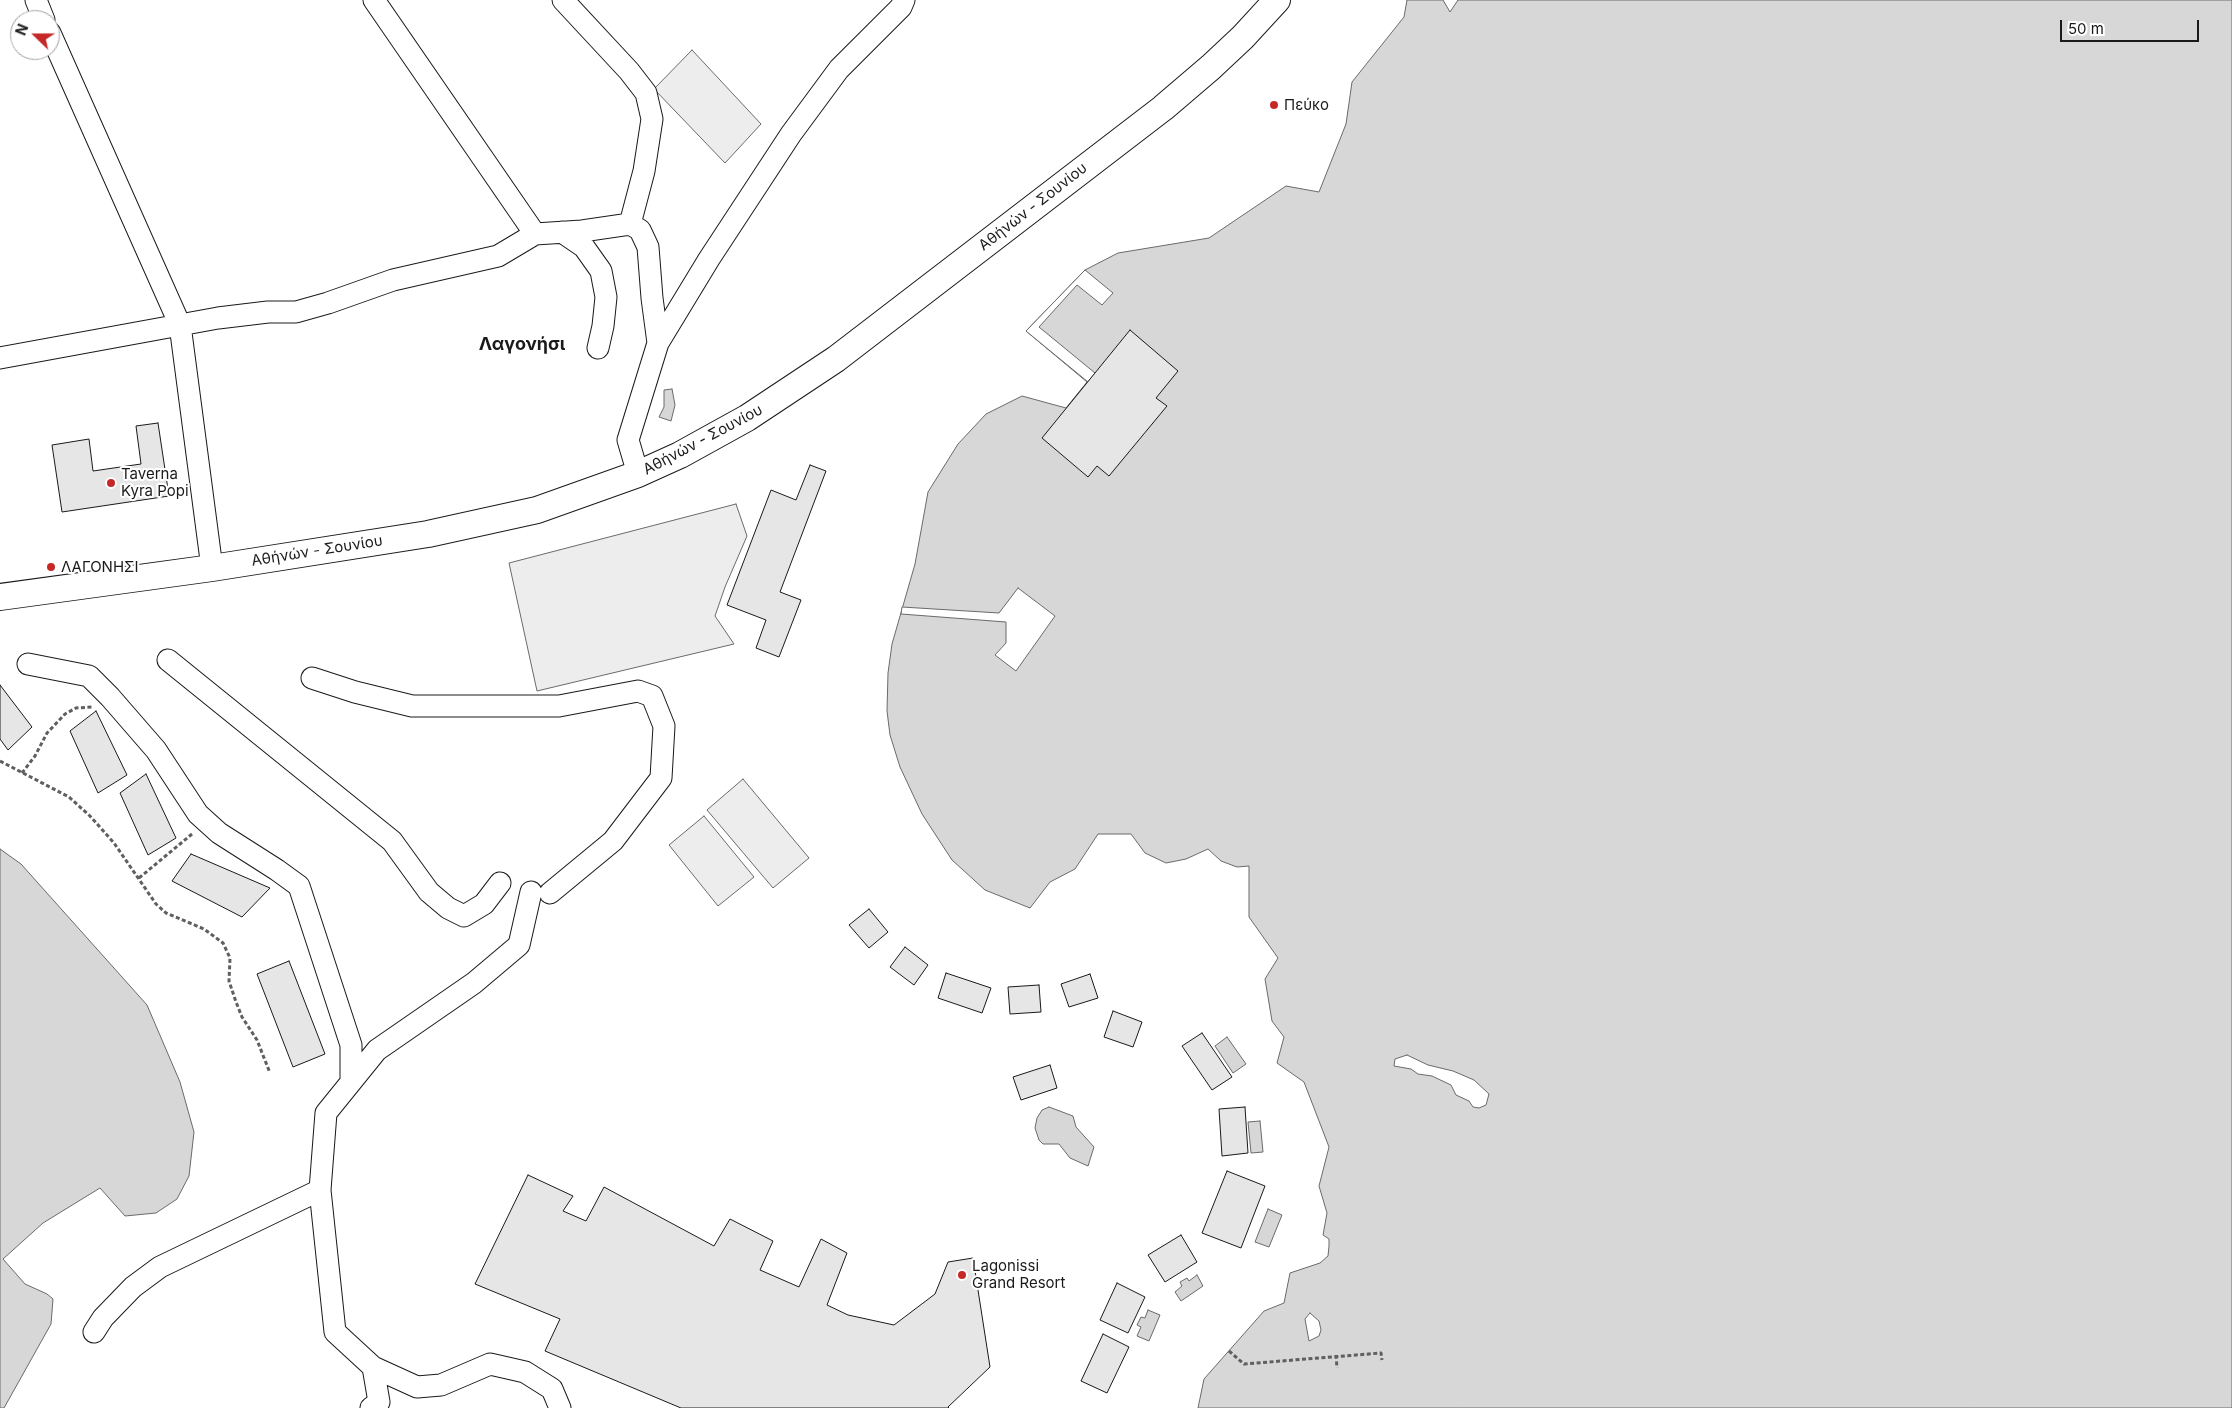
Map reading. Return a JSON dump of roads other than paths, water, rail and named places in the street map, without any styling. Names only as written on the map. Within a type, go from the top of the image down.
[{"type":"main road","name":"Αθήνών - Σουνίου","points":[[0,597],[212,568],[428,534],[538,510],[638,474],[680,455],[747,418],[836,359],[1163,108],[1217,61],[1277,0]]},
{"type":"street","points":[[374,0],[535,234]]},
{"type":"street","points":[[563,0],[629,71],[646,93],[652,119],[644,171],[630,224]]},
{"type":"street","points":[[638,474],[628,440],[658,343],[709,259],[791,134],[839,69],[901,7],[904,0]]},
{"type":"street","points":[[60,56],[180,326],[212,568]]},
{"type":"street","points":[[0,358],[268,312],[296,312],[393,280],[498,256],[535,234],[630,224],[640,230],[648,247],[658,343]]},
{"type":"street","points":[[562,232],[584,247],[601,271],[606,297],[603,326],[598,348]]},
{"type":"street","points":[[168,660],[392,841],[429,892],[448,908],[464,916],[484,904],[500,883]]},
{"type":"street","points":[[28,664],[89,676],[156,750],[198,814],[219,833],[299,886],[352,1045],[351,1082]]},
{"type":"street","points":[[312,678],[355,692],[412,706],[559,706],[638,691],[652,696],[664,726],[660,778],[613,841],[541,892],[520,945],[474,983],[377,1050],[326,1113],[320,1190],[334,1332],[373,1368],[417,1386],[441,1386],[490,1364],[525,1372],[552,1389],[560,1408]]},
{"type":"street","points":[[94,1332],[103,1318],[133,1287],[160,1267],[320,1190]]},
{"type":"street","points":[[371,1408],[379,1402],[373,1368]]},
{"type":"place","name":"Πεύκο","points":[[1274,105]]},
{"type":"place","name":"Taverna Kyra Popi","points":[[111,483]]},
{"type":"place","name":"ΛΑΓΟΝΗΣΙ","points":[[51,567]]},
{"type":"place","name":"Lagonissi Grand Resort","points":[[962,1275]]},
{"type":"district","name":"Λαγονήσι","points":[[522,345]]}]
